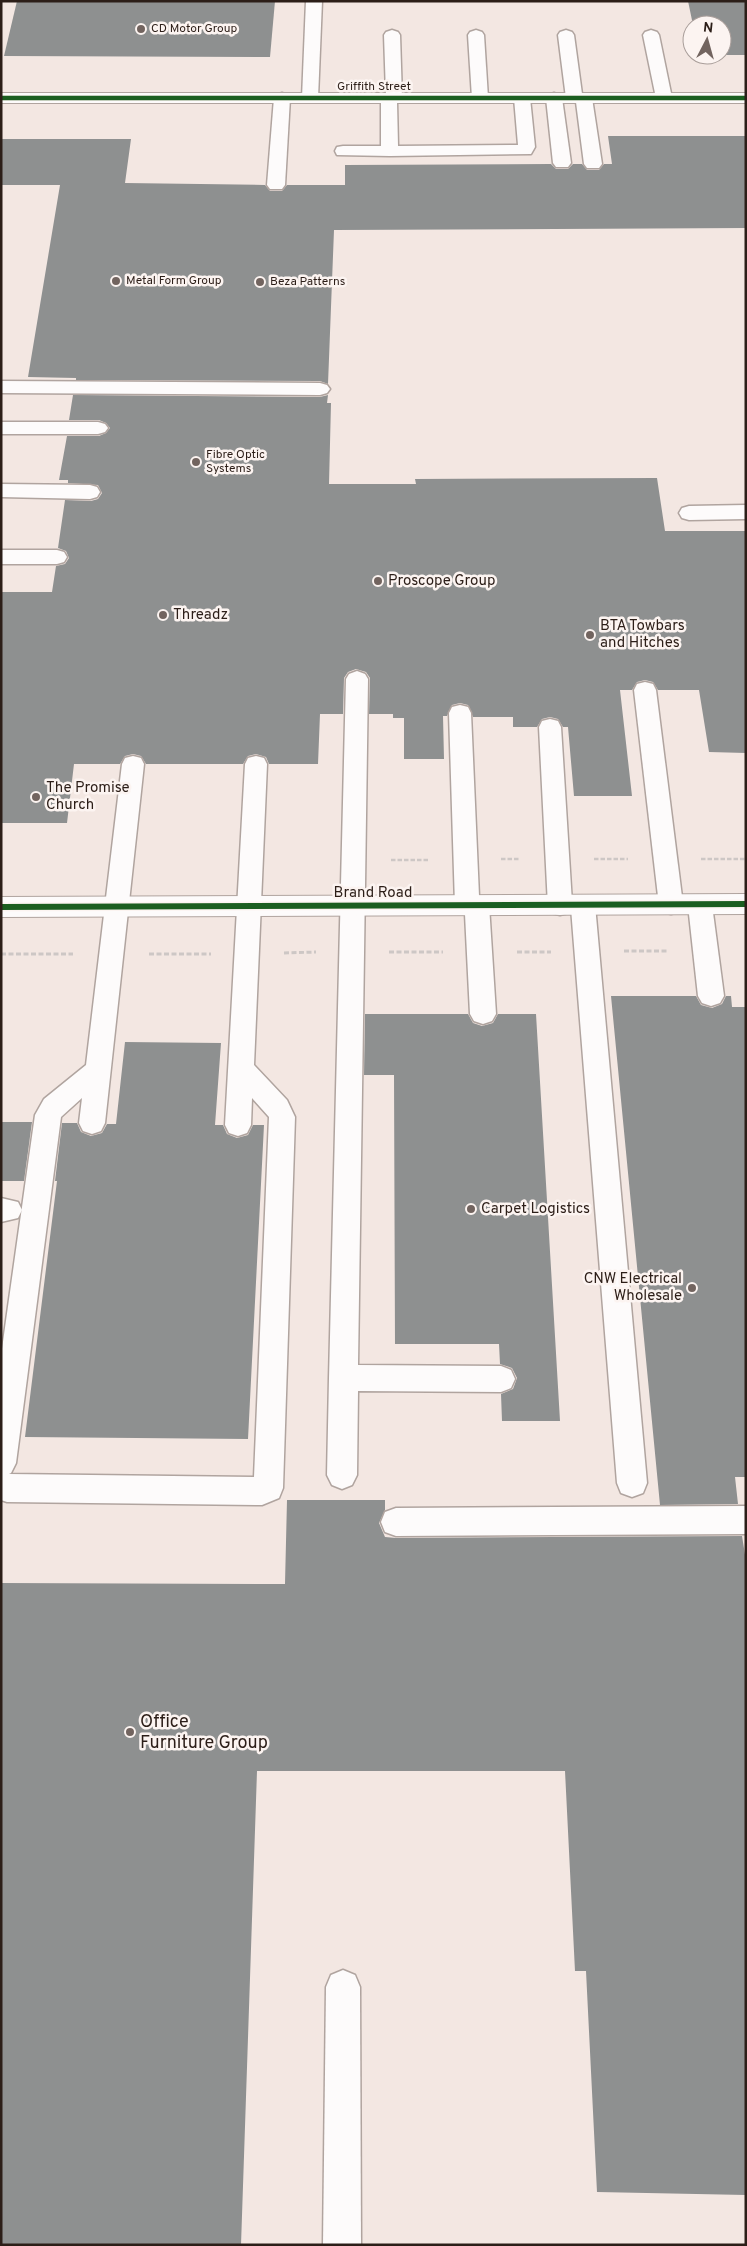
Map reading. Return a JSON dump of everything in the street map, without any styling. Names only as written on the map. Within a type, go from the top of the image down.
[{"type":"street","name":"Griffith Street","points":[[1,98],[746,98]]},
{"type":"street","name":"Brand Road","points":[[1,907],[746,904]]},
{"type":"lane","points":[[310,98],[314,1]]},
{"type":"lane","points":[[566,34],[593,164]]},
{"type":"lane","points":[[476,35],[480,98]]},
{"type":"lane","points":[[651,35],[664,98]]},
{"type":"lane","points":[[381,156],[391,98],[392,36]]},
{"type":"lane","points":[[276,185],[282,98]]},
{"type":"lane","points":[[344,151],[381,156],[525,150],[527,147],[522,98]]},
{"type":"lane","points":[[554,98],[562,164]]},
{"type":"lane","points":[[1,387],[320,389]]},
{"type":"lane","points":[[1,428],[98,428]]},
{"type":"lane","points":[[1,490],[90,492]]},
{"type":"lane","points":[[689,513],[746,512]]},
{"type":"lane","points":[[1,557],[57,557]]},
{"type":"lane","points":[[342,1475],[357,679]]},
{"type":"lane","points":[[645,690],[671,905]]},
{"type":"lane","points":[[460,713],[472,905],[483,1014]]},
{"type":"lane","points":[[550,727],[572,905],[632,1483]]},
{"type":"lane","points":[[92,1123],[133,764]]},
{"type":"lane","points":[[238,1125],[256,764]]},
{"type":"lane","points":[[700,905],[711,996]]},
{"type":"lane","points":[[1,1486],[7,1488],[262,1491],[268,1488],[282,1117],[278,1108],[241,1069]]},
{"type":"lane","points":[[1,1462],[48,1115],[53,1107],[98,1070]]},
{"type":"lane","points":[[343,1378],[501,1379]]},
{"type":"lane","points":[[396,1522],[746,1520]]},
{"type":"lane","points":[[342,2245],[343,1987]]},
{"type":"building","name":"CD Motor Group","points":[[17,1],[275,1],[270,57],[4,56]]},
{"type":"building","points":[[688,1],[746,1],[746,55],[732,55],[732,15],[691,15]]},
{"type":"building","points":[[608,136],[746,136],[746,228],[334,230],[328,384],[320,381],[76,380],[76,378],[28,377],[60,185],[1,185],[1,139],[131,139],[125,183],[265,185],[270,191],[282,191],[287,185],[345,185],[345,165],[551,164],[556,169],[568,169],[573,164],[582,164],[587,170],[599,170],[604,164],[612,164]]},
{"type":"building","points":[[73,395],[320,397],[328,395],[327,403],[331,403],[329,484],[416,484],[415,479],[657,478],[665,531],[746,531],[746,753],[709,752],[699,690],[658,690],[653,682],[645,680],[637,682],[632,690],[620,690],[632,796],[574,796],[568,727],[563,727],[558,719],[550,717],[542,719],[537,727],[513,727],[513,717],[473,717],[468,705],[460,703],[452,705],[447,716],[443,716],[444,759],[404,759],[404,718],[393,718],[393,714],[369,714],[370,678],[366,672],[356,669],[348,672],[344,678],[343,714],[320,714],[318,764],[269,764],[266,757],[256,754],[248,756],[243,764],[146,764],[141,756],[133,754],[125,756],[120,764],[74,764],[67,823],[1,823],[1,592],[52,592],[56,566],[65,564],[69,558],[66,551],[58,548],[65,500],[91,501],[98,499],[102,493],[98,485],[68,483],[68,480],[59,480],[67,436],[99,436],[106,433],[110,428],[106,423],[99,420],[69,420]]},
{"type":"building","name":"CNW Electrical Wholesale","points":[[611,996],[696,996],[701,1005],[712,1008],[722,1004],[726,996],[731,996],[732,1007],[746,1007],[746,1477],[735,1477],[738,1504],[660,1505]]},
{"type":"building","name":"Carpet Logistics","points":[[365,1014],[468,1014],[473,1023],[482,1026],[493,1023],[498,1014],[536,1014],[560,1421],[502,1421],[501,1394],[513,1389],[517,1378],[512,1368],[500,1364],[499,1344],[395,1344],[394,1075],[364,1075]]},
{"type":"building","points":[[125,1042],[221,1043],[215,1125],[223,1125],[227,1134],[237,1138],[248,1135],[253,1125],[264,1125],[248,1439],[25,1437],[57,1181],[55,1181],[62,1123],[77,1123],[81,1132],[91,1136],[102,1133],[107,1124],[116,1124]]},
{"type":"building","points":[[1,1122],[32,1122],[24,1181],[1,1181]]},
{"type":"building","points":[[287,1500],[385,1500],[385,1510],[379,1523],[385,1537],[396,1538],[742,1536],[746,1561],[746,2195],[597,2192],[586,1971],[575,1971],[565,1771],[257,1771],[241,2245],[1,2245],[1,1583],[285,1584]]},
{"type":"cycle path","points":[[1,98],[746,98]]},
{"type":"cycle path","points":[[1,907],[746,904]]},
{"type":"place","name":"CD Motor Group","points":[[141,29]]},
{"type":"place","name":"Metal Form Group","points":[[116,281]]},
{"type":"place","name":"Beza Patterns","points":[[260,282]]},
{"type":"place","name":"Fibre Optic Systems","points":[[196,462]]},
{"type":"place","name":"Proscope Group","points":[[378,581]]},
{"type":"place","name":"Threadz","points":[[163,615]]},
{"type":"place","name":"BTA Towbars and Hitches","points":[[590,635]]},
{"type":"place","name":"The Promise Church","points":[[36,797]]},
{"type":"place","name":"Carpet Logistics","points":[[471,1209]]},
{"type":"place","name":"CNW Electrical Wholesale","points":[[692,1288]]},
{"type":"place","name":"Office Furniture Group","points":[[130,1732]]}]
